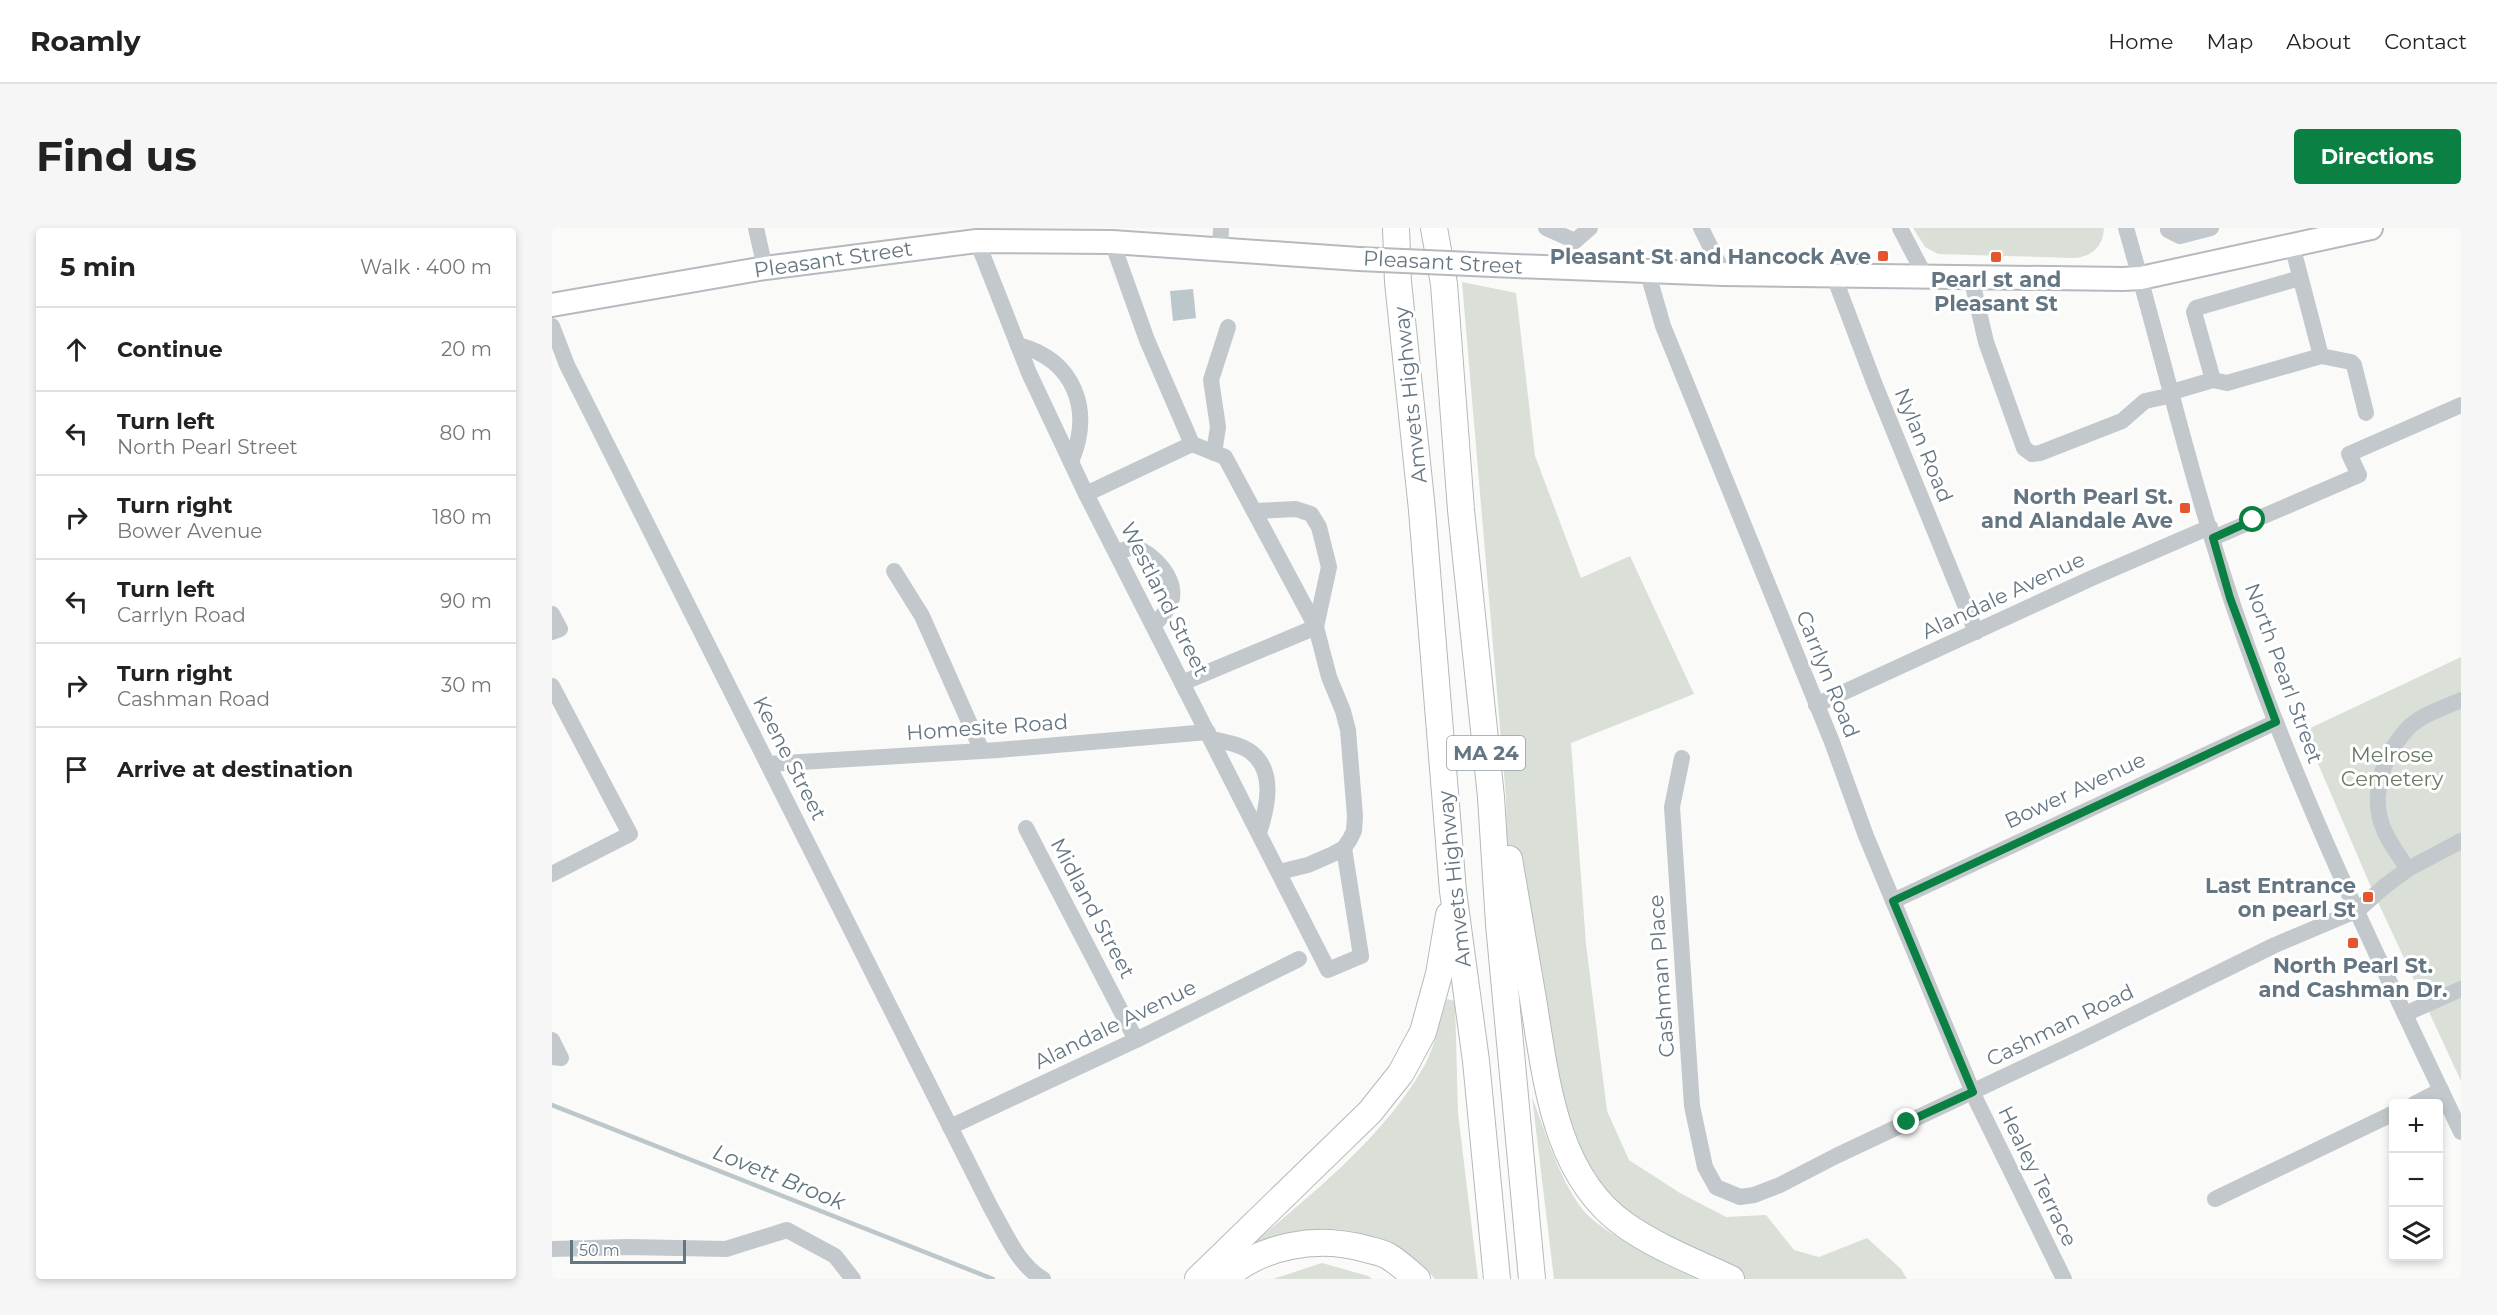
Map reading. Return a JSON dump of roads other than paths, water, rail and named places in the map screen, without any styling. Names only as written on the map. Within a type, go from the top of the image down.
[{"type":"highway","name":"Amvets Highway","points":[[1396,228],[1398,282],[1422,510],[1453,891],[1476,1061],[1497,1279]]},
{"type":"highway","name":"Amvets Highway","points":[[1434,228],[1443,284],[1461,510],[1491,797],[1499,924],[1532,1279]]},
{"type":"highway","points":[[1491,797],[1507,851],[1555,1118],[1576,1170],[1592,1194],[1625,1225],[1731,1279]]},
{"type":"highway","points":[[1198,1279],[1370,1112],[1401,1073],[1423,1032],[1439,974],[1453,891]]},
{"type":"highway","points":[[1223,1279],[1232,1271],[1261,1255],[1318,1241],[1347,1244],[1386,1255],[1416,1279]]},
{"type":"main road","name":"Pleasant Street","points":[[552,305],[765,268],[968,237],[1113,242],[1220,238],[1359,259],[1724,274],[2140,278],[2292,245],[2336,232],[2371,228]]},
{"type":"street","points":[[756,228],[765,268]]},
{"type":"street","points":[[1546,228],[1575,241],[1583,268]]},
{"type":"street","points":[[1575,241],[1590,228]]},
{"type":"street","points":[[1701,228],[1724,274]]},
{"type":"street","points":[[1900,228],[1925,276]]},
{"type":"street","name":"North Pearl Street","points":[[2126,228],[2230,598],[2276,722],[2358,910],[2461,1132]]},
{"type":"street","points":[[2168,230],[2180,236],[2211,228]]},
{"type":"street","name":"Westland Street","points":[[968,237],[1086,494],[1328,970],[1361,956],[1344,848]]},
{"type":"street","points":[[1113,242],[1147,340],[1192,444],[1225,457],[1316,627],[1329,677],[1343,711],[1348,730],[1355,816],[1354,831],[1344,848],[1308,865],[1279,872]]},
{"type":"street","points":[[2292,245],[2321,356]]},
{"type":"street","name":"Carrlyn Road","points":[[1647,270],[1663,326],[1816,705],[1866,836],[1973,1092]]},
{"type":"street","name":"Nylan Road","points":[[1833,274],[1875,385],[1976,632]]},
{"type":"street","points":[[1971,277],[1986,342],[2024,448],[2032,454],[2040,453],[2122,421],[2145,401],[2213,380],[2227,383],[2321,356],[2351,362],[2354,365],[2366,414]]},
{"type":"street","points":[[2213,380],[2194,312],[2196,308],[2300,278]]},
{"type":"street","name":"Keene Street","points":[[552,326],[567,365],[991,1208],[1015,1250],[1036,1275],[1043,1279]]},
{"type":"street","points":[[1214,453],[1218,427],[1211,380],[1228,327]]},
{"type":"street","points":[[1018,345],[1043,354],[1059,366],[1070,382],[1078,402],[1082,424],[1079,442],[1071,462]]},
{"type":"street","name":"Alandale Avenue","points":[[1816,705],[1976,632],[2211,533],[2359,475],[2349,454],[2461,405]]},
{"type":"street","points":[[1086,494],[1192,444]]},
{"type":"street","points":[[1254,511],[1296,509],[1311,514],[1319,527],[1329,567],[1316,627]]},
{"type":"street","points":[[1117,552],[1133,548],[1145,553],[1158,561],[1165,573],[1171,588],[1172,601],[1154,625]]},
{"type":"street","points":[[894,571],[922,616],[982,751]]},
{"type":"street","points":[[552,614],[560,629],[552,632]]},
{"type":"street","points":[[1182,683],[1316,627]]},
{"type":"street","points":[[552,686],[630,834],[552,874]]},
{"type":"street","points":[[2409,869],[2384,831],[2377,800],[2380,780],[2386,761],[2409,728],[2425,716],[2461,700]]},
{"type":"street","name":"Bower Avenue","points":[[1893,901],[2276,722]]},
{"type":"street","points":[[1210,736],[1252,753],[1262,767],[1268,788],[1267,806],[1259,833]]},
{"type":"street","name":"Homesite Road","points":[[768,764],[1210,736]]},
{"type":"street","name":"Cashman Place","points":[[1682,758],[1672,807],[1692,1107],[1705,1167],[1716,1186]]},
{"type":"street","name":"Midland Street","points":[[1026,828],[1136,1040]]},
{"type":"street","name":"Cashman Road","points":[[1716,1186],[1740,1197],[1754,1195],[2276,945],[2358,910],[2385,885],[2409,869],[2461,841]]},
{"type":"street","name":"Alandale Avenue","points":[[950,1127],[1136,1040],[1299,959]]},
{"type":"street","points":[[2405,1014],[2461,989]]},
{"type":"street","points":[[552,1040],[561,1058],[552,1056]]},
{"type":"street","points":[[2424,1099],[2441,1090]]},
{"type":"street","name":"Healey Terrace","points":[[1973,1092],[2064,1279]]},
{"type":"street","points":[[2215,1199],[2389,1115]]},
{"type":"street","points":[[552,1250],[628,1247],[726,1249],[787,1230],[835,1256],[853,1279]]},
{"type":"waterway","name":"Lovett Brook","points":[[552,1105],[993,1279]]},
{"type":"place","name":"Pleasant St and Hancock Ave","points":[[1883,256]]},
{"type":"place","name":"Pearl st and Pleasant St","points":[[1996,257]]},
{"type":"place","name":"North Pearl St. and Alandale Ave","points":[[2185,508]]},
{"type":"place","name":"Last Entrance on pearl St","points":[[2368,897]]},
{"type":"place","name":"North Pearl St. and Cashman Dr.","points":[[2353,943]]},
{"type":"park label","name":"Melrose Cemetery","points":[[2392,766]]}]
